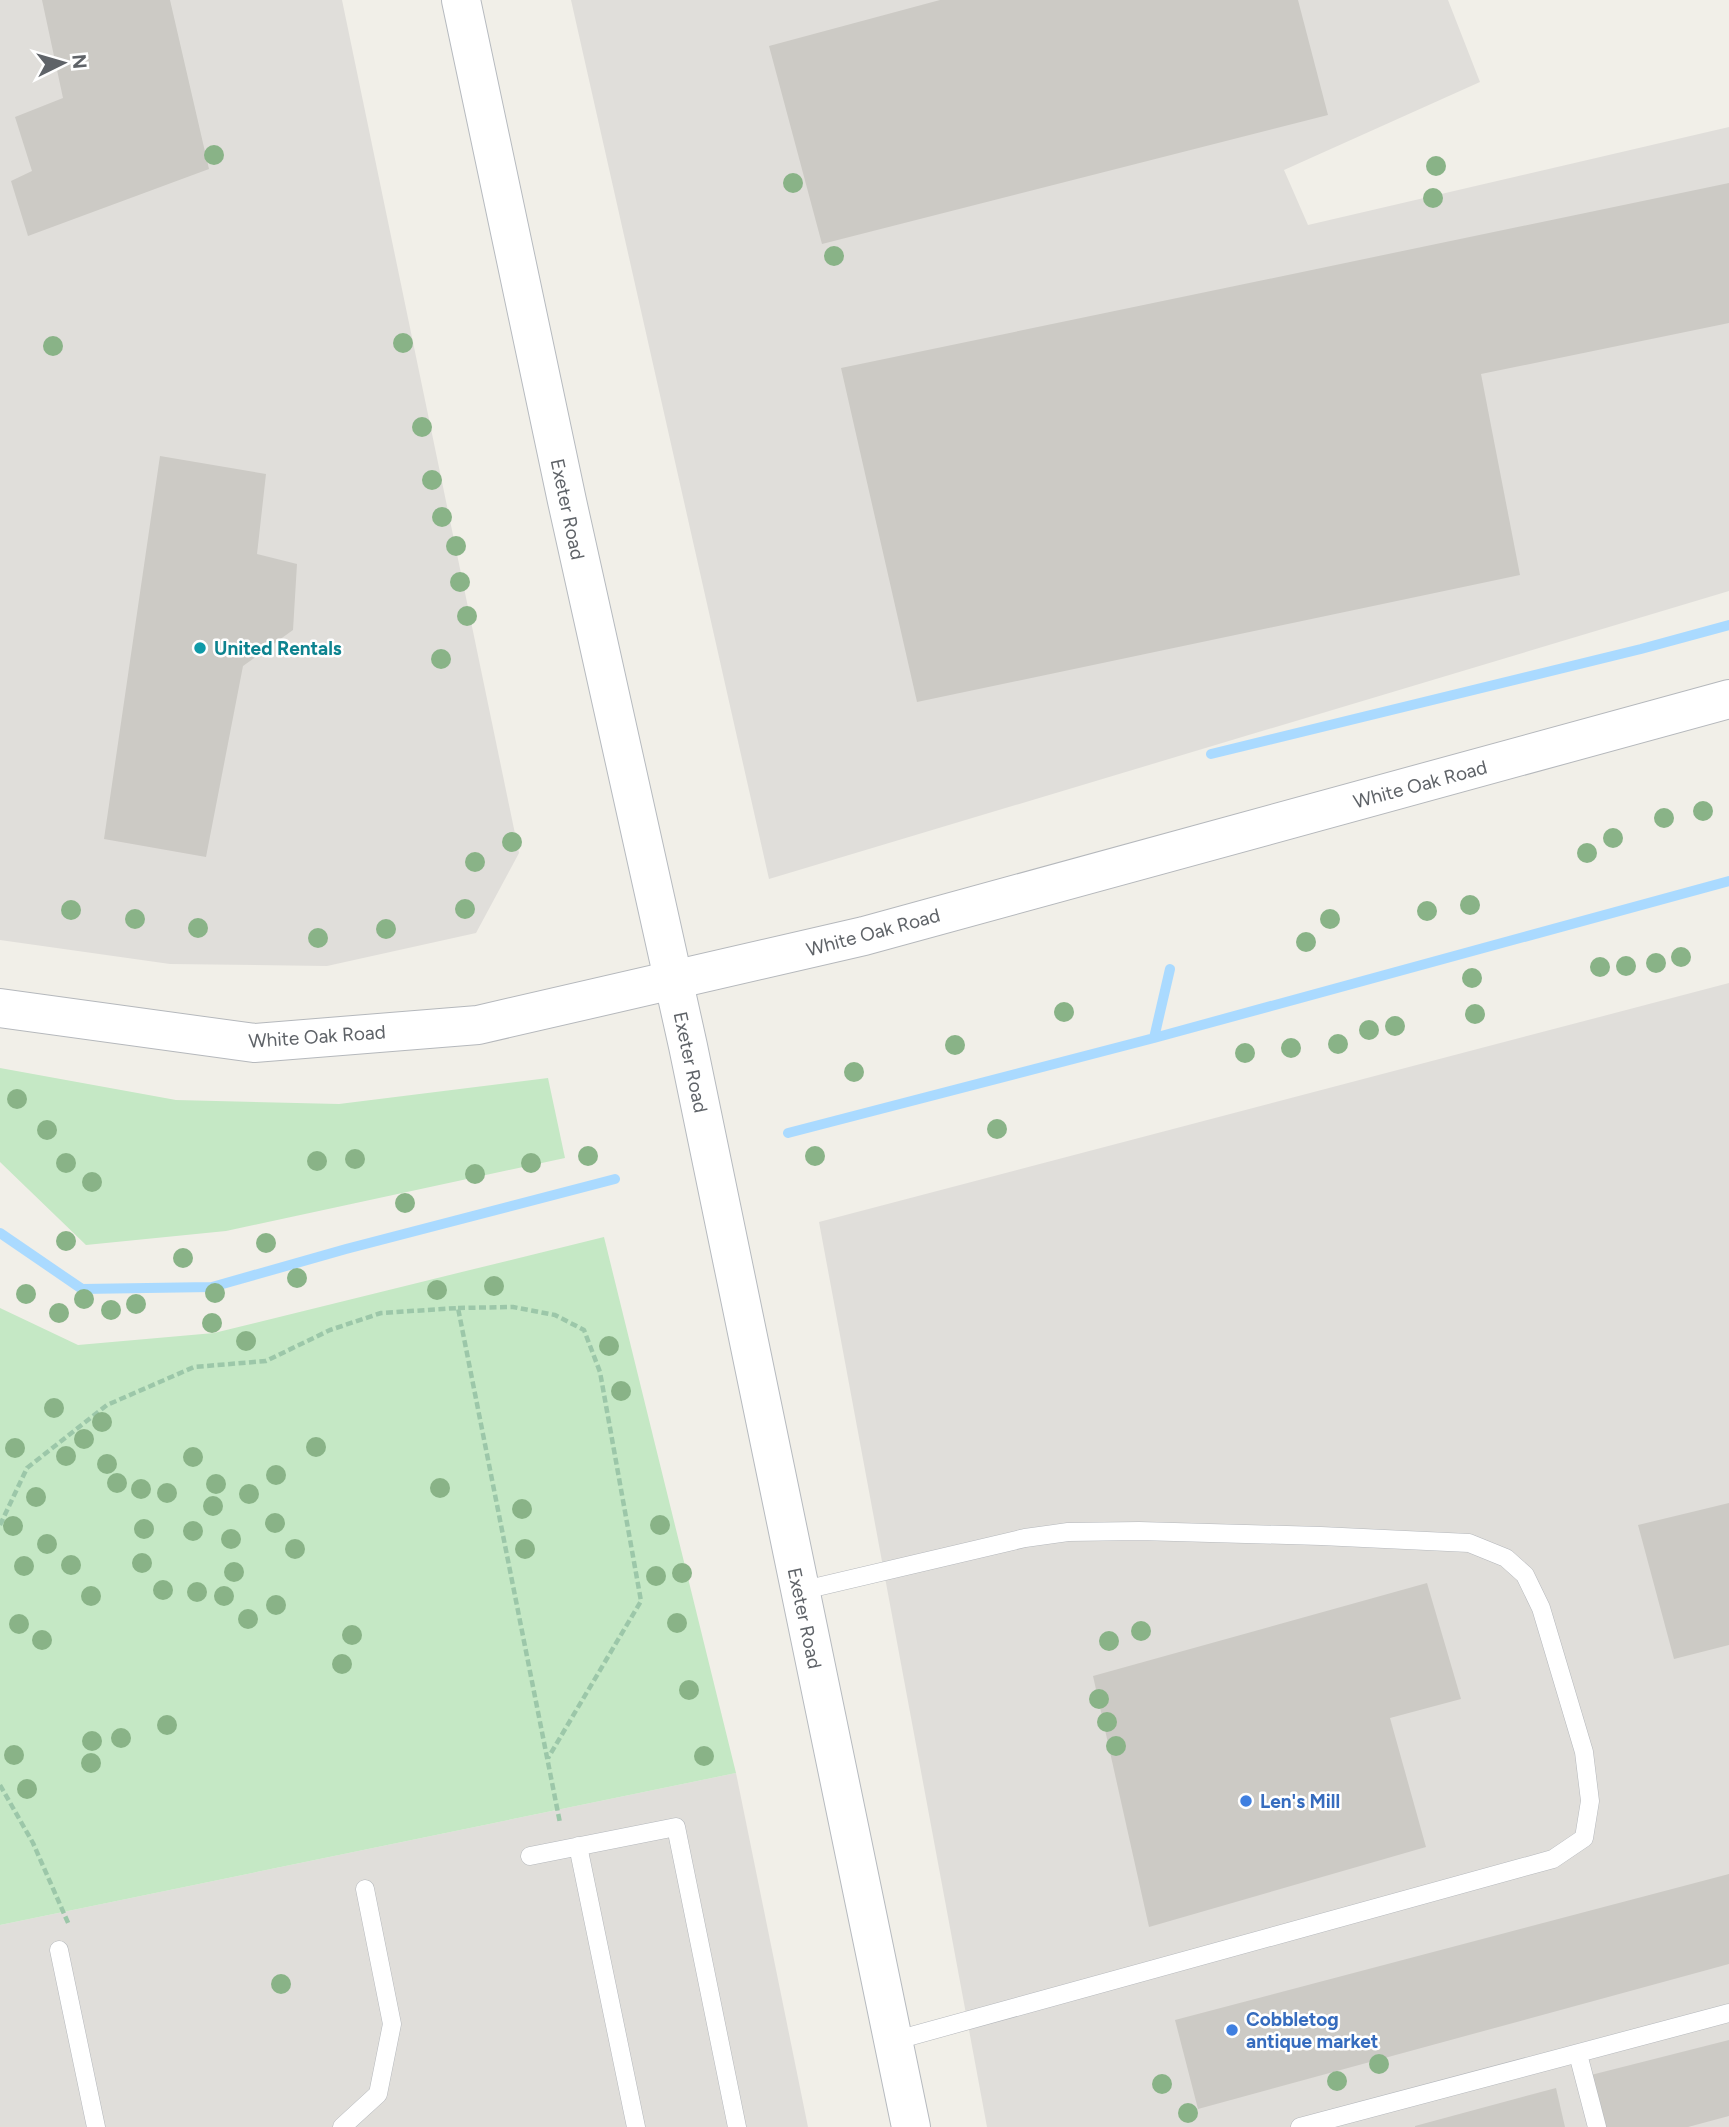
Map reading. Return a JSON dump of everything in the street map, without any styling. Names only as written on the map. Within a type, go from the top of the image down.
[{"type":"main road","name":"Exeter Road","points":[[461,0],[569,514],[674,981],[911,2127]]},
{"type":"main road","name":"White Oak Road","points":[[0,1007],[254,1043],[478,1025],[864,936],[1729,699]]},
{"type":"lane","points":[[800,1591],[1025,1538],[1068,1532],[1308,1535],[1469,1543],[1506,1558],[1525,1575],[1541,1608],[1584,1752],[1590,1801],[1584,1838],[1553,1858],[893,2041]]},
{"type":"lane","points":[[530,1856],[676,1827],[737,2127]]},
{"type":"lane","points":[[578,1846],[636,2127]]},
{"type":"lane","points":[[342,2127],[379,2094],[392,2024],[365,1889]]},
{"type":"lane","points":[[59,1950],[96,2127]]},
{"type":"lane","points":[[1300,2127],[1729,2013]]},
{"type":"lane","points":[[1578,2053],[1597,2127]]},
{"type":"path","points":[[0,1525],[27,1468],[107,1405],[194,1367],[266,1361],[330,1330],[381,1313],[513,1307],[555,1314],[584,1330],[600,1372],[641,1601],[547,1759]]},
{"type":"path","points":[[458,1308],[562,1831]]},
{"type":"path","points":[[0,1785],[33,1843],[73,1935]]},
{"type":"shaded area","points":[[0,0],[342,0],[519,853],[476,933],[327,966],[170,964],[0,940]]},
{"type":"shaded area","points":[[571,0],[1448,0],[1480,82],[1284,170],[1308,225],[1729,127],[1729,591],[769,879]]},
{"type":"shaded area","points":[[1729,983],[1729,2127],[987,2127],[819,1222]]},
{"type":"shaded area","points":[[736,1773],[808,2127],[0,2127],[0,1925]]},
{"type":"green space","points":[[0,1068],[176,1100],[339,1104],[548,1078],[565,1158],[226,1231],[86,1245],[0,1162]]},
{"type":"green space","points":[[604,1237],[736,1773],[0,1925],[0,1308],[78,1345],[214,1333]]},
{"type":"building","points":[[42,0],[170,0],[209,169],[28,236],[11,181],[32,171],[15,117],[63,98]]},
{"type":"building","points":[[940,0],[1298,0],[1328,115],[822,244],[769,46]]},
{"type":"building","points":[[1729,183],[1729,323],[1481,374],[1520,575],[917,702],[841,368]]},
{"type":"building","name":"United Rentals","points":[[160,456],[266,474],[257,554],[297,564],[293,630],[243,666],[206,857],[104,839]]},
{"type":"building","points":[[1729,1503],[1729,1645],[1674,1659],[1638,1525]]},
{"type":"building","points":[[1427,1583],[1461,1699],[1390,1718],[1426,1847],[1149,1927],[1093,1676]]},
{"type":"building","points":[[1729,1874],[1729,1964],[1198,2109],[1175,2020]]},
{"type":"building","points":[[1729,2040],[1729,2116],[1688,2127],[1606,2127],[1591,2075]]},
{"type":"building","points":[[1556,2088],[1565,2127],[1415,2127],[1415,2126]]},
{"type":"waterway","points":[[1211,754],[1729,625]]},
{"type":"waterway","points":[[788,1133],[1154,1038],[1729,881]]},
{"type":"waterway","points":[[1154,1038],[1170,969]]},
{"type":"waterway","points":[[0,1233],[82,1289],[212,1287],[615,1179]]},
{"type":"place","name":"United Rentals","points":[[200,648]]},
{"type":"place","name":"Len's Mill","points":[[1246,1801]]},
{"type":"place","name":"Cobbletog antique market","points":[[1232,2030]]}]
